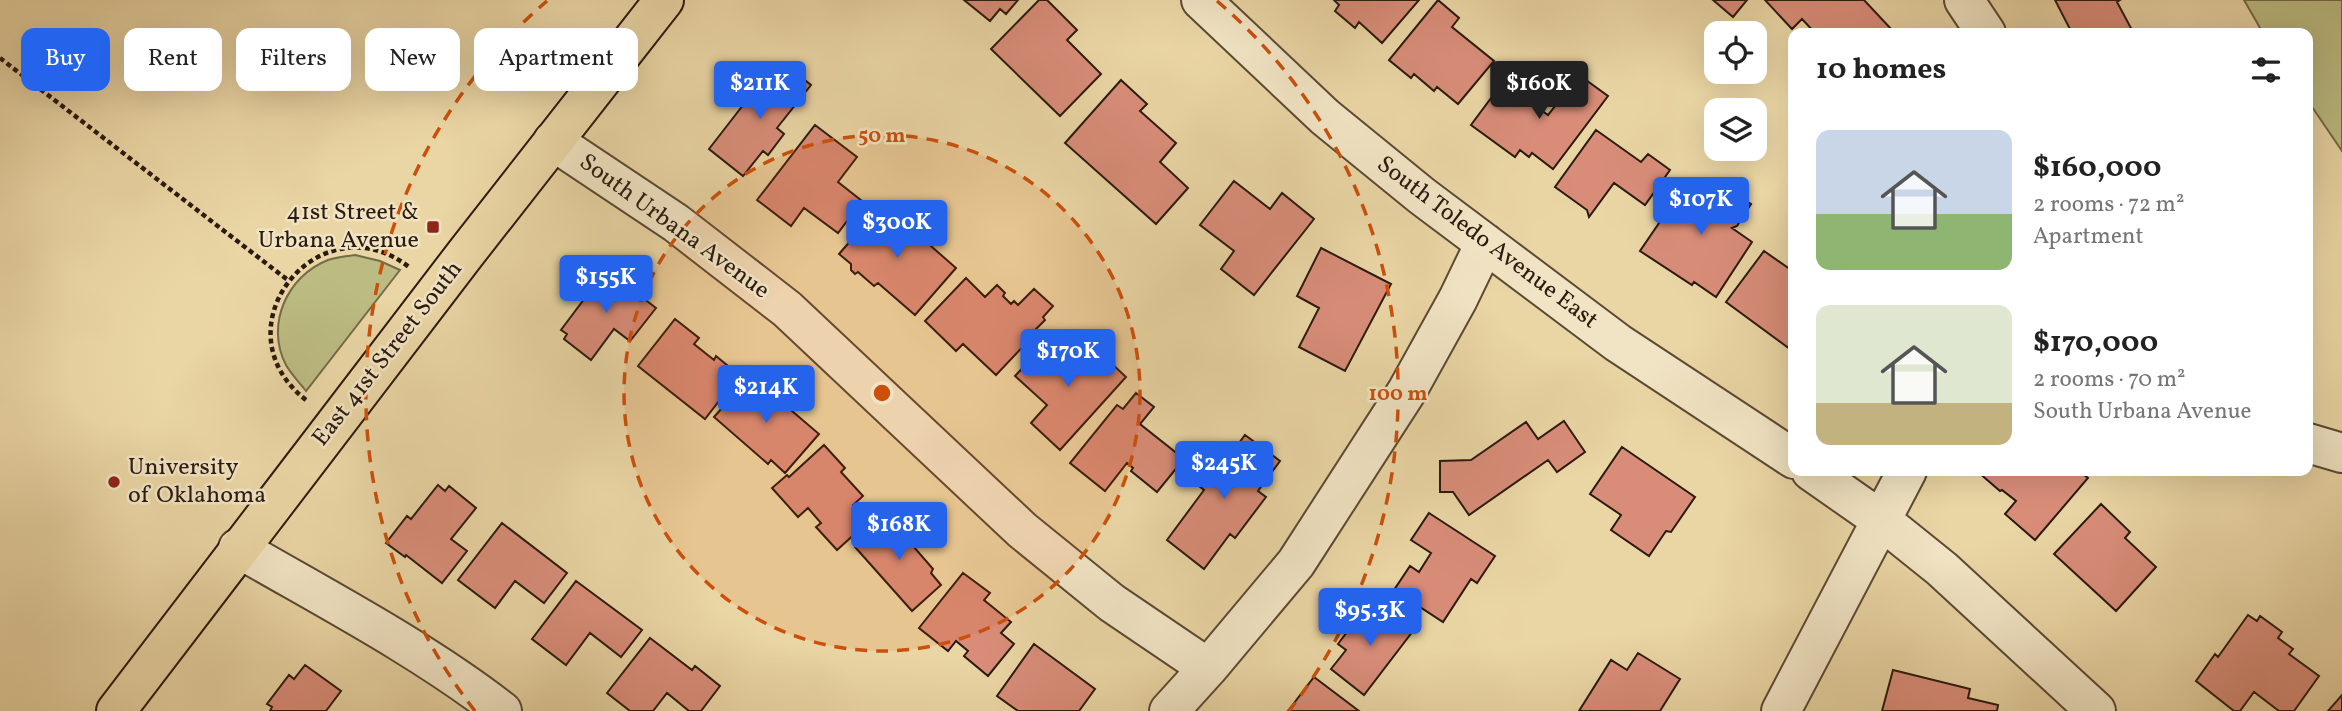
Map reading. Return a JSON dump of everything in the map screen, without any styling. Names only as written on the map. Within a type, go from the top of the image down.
[{"type":"main road","name":"East 41st Street South","points":[[116,711],[664,0]]},
{"type":"street","name":"South Toledo Avenue East","points":[[1201,0],[1325,117],[1485,243],[1618,342],[1788,455]]},
{"type":"street","points":[[1964,0],[1983,28]]},
{"type":"street","name":"South Urbana Avenue","points":[[553,141],[676,223],[788,309],[1022,530],[1112,603],[1208,668]]},
{"type":"street","points":[[1169,711],[1208,668],[1296,562],[1311,540],[1407,391],[1458,299],[1485,243]]},
{"type":"street","points":[[2313,444],[2342,453]]},
{"type":"street","points":[[1818,476],[1881,520],[1942,569],[2096,711]]},
{"type":"street","points":[[1781,711],[1904,476]]},
{"type":"street","points":[[239,548],[359,618],[478,692],[502,711]]},
{"type":"path","points":[[0,58],[289,281]]},
{"type":"path","points":[[306,400],[288,383],[278,365],[273,348],[271,326],[274,307],[279,294],[289,281],[298,270],[314,259],[343,249],[364,248],[383,252],[409,267]]},
{"type":"green space","points":[[2244,0],[2342,0],[2342,151],[2313,108],[2313,28],[2260,28]]},
{"type":"green space","points":[[355,255],[380,261],[400,270],[306,391],[286,365],[280,350],[279,318],[284,304],[291,290],[314,267],[331,259]]},
{"type":"building","points":[[964,0],[1018,0],[1006,14],[1000,9],[990,21]]},
{"type":"building","points":[[1039,0],[1047,0],[1077,30],[1067,40],[1101,74],[1060,116],[991,49]]},
{"type":"building","points":[[1334,0],[1419,0],[1382,43],[1359,22],[1355,28],[1335,11],[1339,5]]},
{"type":"building","points":[[1438,0],[1459,18],[1452,27],[1494,61],[1458,104],[1437,87],[1434,91],[1414,74],[1411,78],[1389,60]]},
{"type":"building","points":[[1713,0],[1747,0],[1733,17]]},
{"type":"building","points":[[1765,0],[1864,0],[1890,28],[1810,28],[1802,19],[1791,28]]},
{"type":"building","points":[[2055,0],[2120,0],[2117,2],[2131,28],[2069,28]]},
{"type":"building","points":[[783,63],[811,85],[777,128],[784,134],[768,155],[763,151],[743,176],[709,149],[754,91],[759,94]]},
{"type":"building","points":[[1579,75],[1608,96],[1553,169],[1532,153],[1529,157],[1520,150],[1515,157],[1471,125],[1503,82],[1548,115]]},
{"type":"building","points":[[1121,80],[1147,104],[1140,111],[1176,143],[1160,162],[1188,188],[1156,224],[1065,143]]},
{"type":"building","points":[[815,125],[857,157],[838,182],[862,201],[838,233],[804,208],[791,226],[757,200]]},
{"type":"building","points":[[1596,130],[1641,162],[1648,154],[1670,170],[1645,205],[1614,183],[1589,217],[1587,210],[1555,187]]},
{"type":"building","points":[[1714,179],[1751,204],[1737,226],[1732,228],[1752,242],[1716,297],[1694,282],[1692,285],[1640,251],[1685,185],[1702,197]]},
{"type":"building","points":[[1234,181],[1270,209],[1282,193],[1314,219],[1254,295],[1221,269],[1234,251],[1200,225]]},
{"type":"building","points":[[883,204],[956,268],[915,315],[878,283],[874,286],[858,272],[855,274],[851,270],[851,264],[839,254]]},
{"type":"building","points":[[1321,248],[1391,284],[1345,371],[1299,347],[1319,308],[1297,296]]},
{"type":"building","points":[[1764,251],[1788,268],[1788,348],[1726,302]]},
{"type":"building","points":[[606,270],[656,308],[630,341],[614,329],[591,360],[564,339],[567,334],[561,330]]},
{"type":"building","points":[[966,278],[985,297],[997,285],[1011,304],[1014,301],[1018,305],[1034,289],[1053,306],[1043,317],[1045,320],[1030,335],[1032,337],[996,375],[963,344],[956,351],[925,321]]},
{"type":"building","points":[[675,319],[699,338],[694,344],[714,360],[716,356],[739,375],[705,419],[638,366]]},
{"type":"building","points":[[1052,336],[1081,363],[1094,347],[1126,377],[1060,450],[1031,423],[1047,405],[1015,376]]},
{"type":"building","points":[[751,376],[819,434],[785,473],[771,460],[768,464],[714,417]]},
{"type":"building","points":[[1136,393],[1154,407],[1140,424],[1184,459],[1157,492],[1131,471],[1133,468],[1127,463],[1105,491],[1070,463],[1117,405],[1123,409]]},
{"type":"building","points":[[1564,421],[1585,452],[1557,472],[1548,460],[1469,515],[1453,492],[1440,492],[1440,461],[1471,460],[1526,422],[1538,439]]},
{"type":"building","points":[[1245,435],[1280,461],[1258,491],[1266,497],[1235,538],[1230,534],[1204,569],[1167,540],[1204,490],[1194,482],[1215,454],[1225,462]]},
{"type":"building","points":[[824,445],[845,468],[841,472],[863,496],[853,505],[868,522],[837,550],[816,527],[821,523],[808,508],[798,517],[772,488],[787,475],[789,477]]},
{"type":"building","points":[[1622,447],[1695,497],[1671,532],[1666,531],[1649,556],[1611,530],[1621,515],[1590,494]]},
{"type":"building","points":[[1983,476],[2088,478],[2035,540],[2005,514],[2016,501]]},
{"type":"building","points":[[438,485],[445,491],[449,486],[476,508],[451,539],[467,551],[442,583],[386,543],[407,516],[411,519]]},
{"type":"building","points":[[2101,504],[2130,532],[2125,538],[2156,567],[2116,611],[2054,554]]},
{"type":"building","points":[[893,513],[919,542],[913,546],[933,569],[931,573],[941,585],[912,611],[855,547]]},
{"type":"building","points":[[1429,513],[1495,556],[1477,583],[1471,579],[1443,622],[1394,590],[1410,566],[1419,572],[1431,553],[1411,540]]},
{"type":"building","points":[[502,523],[567,573],[544,603],[515,581],[495,608],[458,580]]},
{"type":"building","points":[[963,573],[990,593],[984,600],[1011,622],[1001,633],[1014,644],[988,676],[964,656],[968,651],[956,641],[948,651],[919,628]]},
{"type":"building","points":[[576,581],[642,630],[621,657],[590,633],[566,665],[532,639]]},
{"type":"building","points":[[1377,604],[1413,631],[1364,695],[1331,669],[1346,650],[1338,644],[1362,612],[1368,616]]},
{"type":"building","points":[[2248,615],[2257,621],[2260,616],[2282,632],[2278,638],[2293,649],[2289,654],[2319,676],[2294,711],[2279,711],[2254,692],[2240,711],[2234,711],[2196,681],[2215,654],[2218,657]]},
{"type":"building","points":[[650,638],[692,670],[695,666],[720,686],[701,711],[689,711],[667,693],[653,711],[630,711],[607,693]]},
{"type":"building","points":[[1034,644],[1095,689],[1079,711],[1018,711],[997,696]]},
{"type":"building","points":[[1638,653],[1680,679],[1660,711],[1579,711],[1611,660],[1627,670]]},
{"type":"building","points":[[305,665],[341,691],[326,711],[270,711],[272,707],[267,704],[289,675],[294,679]]},
{"type":"building","points":[[1893,670],[1970,689],[1968,698],[1998,705],[1997,711],[1882,711]]},
{"type":"building","points":[[1314,677],[1359,711],[1288,711]]},
{"type":"building","points":[[2342,695],[2342,711],[2328,711]]},
{"type":"place","name":"41st Street & Urbana Avenue","points":[[433,227]]},
{"type":"place","name":"University of Oklahoma","points":[[114,482]]}]
